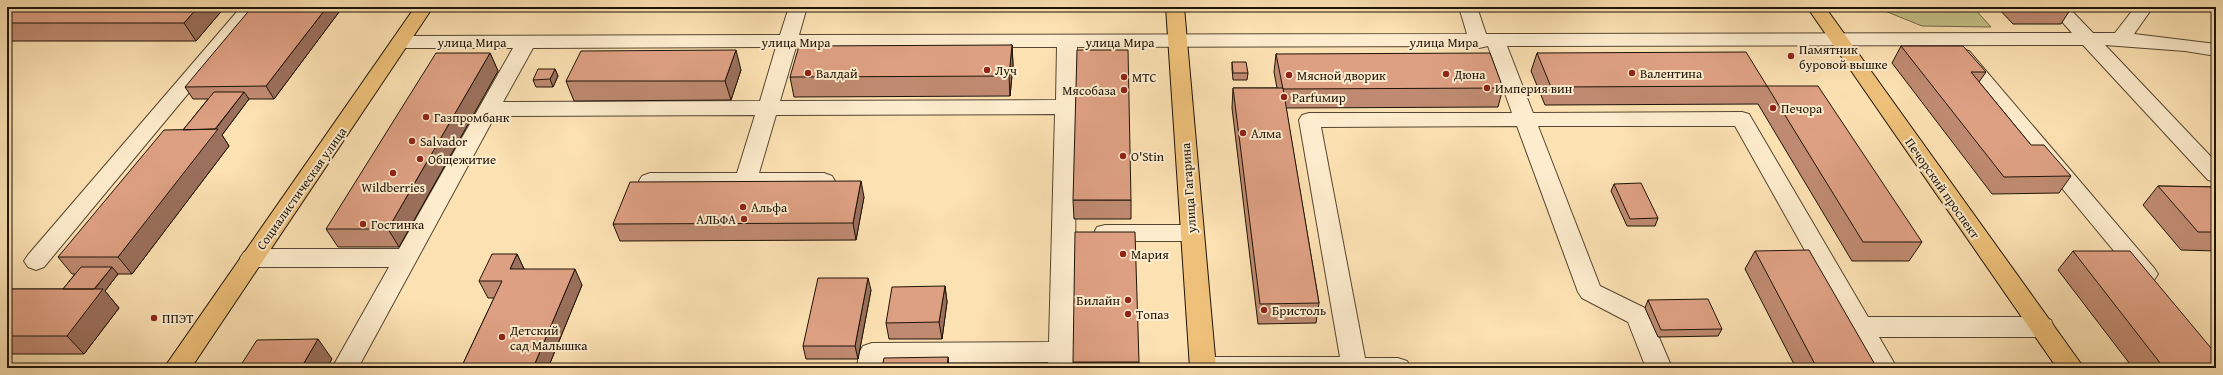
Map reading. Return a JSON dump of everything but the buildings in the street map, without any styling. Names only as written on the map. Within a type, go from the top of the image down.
[{"type":"main road","name":"Социалистическая улица","points":[[177,368],[424,7]]},
{"type":"main road","name":"улица Гагарина","points":[[1175,7],[1203,368]]},
{"type":"main road","name":"Печорский проспект","points":[[1816,7],[2071,368]]},
{"type":"main road","points":[[1830,7],[1839,41]]},
{"type":"street","points":[[36,261],[251,7]]},
{"type":"street","points":[[746,181],[798,7]]},
{"type":"street","points":[[1468,7],[1488,42],[1525,119],[1590,292],[1638,316],[1659,368]]},
{"type":"street","points":[[2058,7],[2216,175]]},
{"type":"street","points":[[2121,40],[2144,7]]},
{"type":"street","points":[[1949,40],[2160,290]]},
{"type":"street","name":"улица Мира","points":[[401,42],[1488,42],[2121,40],[2185,45],[2216,50]]},
{"type":"street","points":[[345,368],[526,42]]},
{"type":"street","points":[[870,368],[872,353],[1061,360],[1067,42]]},
{"type":"street","points":[[489,109],[1066,108]]},
{"type":"street","points":[[1354,367],[1309,120],[1742,119],[1884,368]]},
{"type":"street","points":[[650,181],[841,181]]},
{"type":"street","points":[[1064,233],[1192,233]]},
{"type":"street","points":[[252,258],[407,258]]},
{"type":"street","points":[[1861,327],[2042,327]]},
{"type":"street","points":[[1203,368],[1398,368]]},
{"type":"shaded area","points":[[1885,7],[1973,7],[1991,27],[1922,26],[1885,11]]},
{"type":"place","name":"Памятник буровой вышке","points":[[1791,56]]},
{"type":"place","name":"Луч","points":[[987,70]]},
{"type":"place","name":"Валдай","points":[[808,73]]},
{"type":"place","name":"Валентина","points":[[1632,73]]},
{"type":"place","name":"Дюна","points":[[1446,74]]},
{"type":"place","name":"Мясной дворик","points":[[1289,75]]},
{"type":"place","name":"МТС","points":[[1124,77]]},
{"type":"place","name":"Империя вин","points":[[1487,88]]},
{"type":"place","name":"Мясобаза","points":[[1124,90]]},
{"type":"place","name":"Parfuмир","points":[[1284,97]]},
{"type":"place","name":"Печора","points":[[1773,108]]},
{"type":"place","name":"Газпромбанк","points":[[426,117]]},
{"type":"place","name":"Алма","points":[[1243,133]]},
{"type":"place","name":"Salvador","points":[[412,141]]},
{"type":"place","name":"O'Stin","points":[[1123,156]]},
{"type":"place","name":"Общежитие","points":[[420,159]]},
{"type":"place","name":"Wildberries","points":[[393,173]]},
{"type":"place","name":"Альфа","points":[[743,207]]},
{"type":"place","name":"АЛЬФА","points":[[744,219]]},
{"type":"place","name":"Гостинка","points":[[363,224]]},
{"type":"place","name":"Мария","points":[[1123,254]]},
{"type":"place","name":"Билайн","points":[[1128,300]]},
{"type":"place","name":"Бристоль","points":[[1264,310]]},
{"type":"place","name":"Топаз","points":[[1128,314]]},
{"type":"place","name":"ППЭТ","points":[[154,318]]},
{"type":"place","name":"Детский сад Малышка","points":[[502,337]]}]
